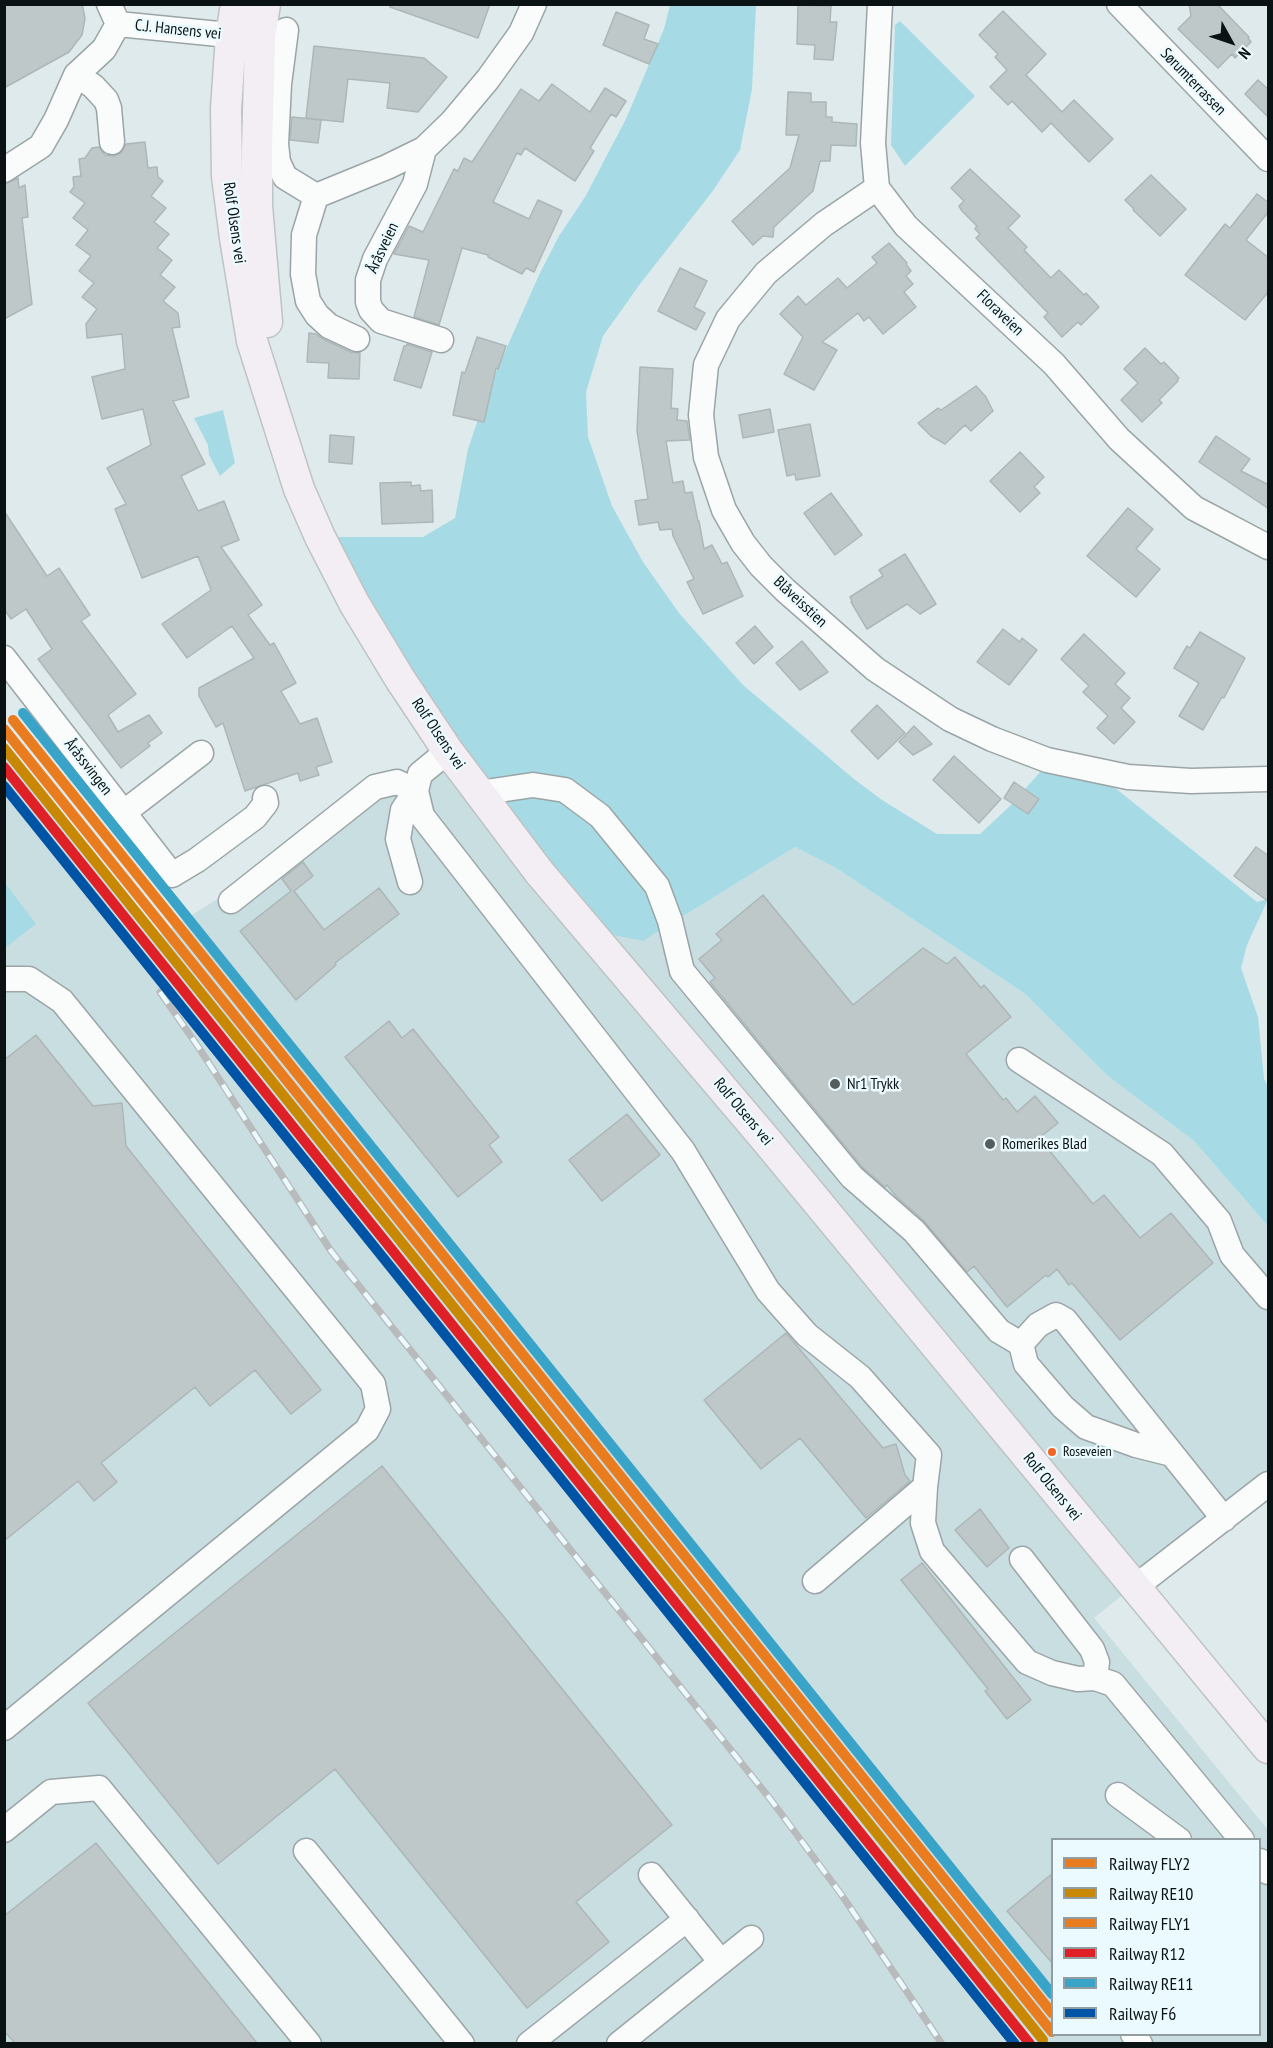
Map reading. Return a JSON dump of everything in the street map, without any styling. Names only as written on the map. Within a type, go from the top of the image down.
[{"type":"main road","name":"Rolf Olsens vei","points":[[236,4],[231,36],[226,120],[227,176],[252,341],[299,489],[340,577],[400,679],[448,751],[539,872],[775,1150],[1134,1588],[1269,1748]]},
{"type":"main road","name":"Rolf Olsens vei","points":[[265,4],[273,34],[257,151],[257,206],[268,337],[282,436]]},
{"type":"street","points":[[316,196],[424,149],[452,122],[488,79],[521,33],[534,4]]},
{"type":"street","points":[[877,188],[873,143],[880,4]]},
{"type":"street","name":"Sørumterrassen","points":[[1119,4],[1269,159]]},
{"type":"street","name":"C.J. Hansens vei","points":[[113,14],[231,36],[273,34]]},
{"type":"street","points":[[4,170],[41,146],[56,120],[76,75],[104,49],[113,14]]},
{"type":"street","points":[[273,34],[279,84],[276,144],[278,162],[285,177],[316,196]]},
{"type":"street","points":[[76,75],[93,86],[106,100],[109,108],[112,142]]},
{"type":"street","name":"Åråsveien","points":[[424,149],[415,184],[375,259],[368,280],[368,302],[371,310],[381,321],[441,340]]},
{"type":"street","name":"Floraveien","points":[[877,188],[906,226],[1054,364],[1119,439],[1194,508],[1269,547]]},
{"type":"street","name":"Blåveisstien","points":[[877,188],[824,224],[766,273],[728,319],[706,365],[701,415],[706,457],[724,510],[743,543],[761,566],[785,590],[875,669],[950,719],[992,739],[1047,760],[1128,777],[1191,781],[1269,779]]},
{"type":"street","points":[[316,196],[304,235],[303,274],[308,300],[317,315],[328,326],[357,339]]},
{"type":"street","name":"Åråssvingen","points":[[4,658],[171,875],[197,860],[255,817],[266,803],[265,798]]},
{"type":"street","points":[[410,882],[398,839],[403,810],[416,791],[420,774],[448,751]]},
{"type":"street","points":[[123,813],[201,753]]},
{"type":"street","points":[[231,901],[375,787],[397,782],[416,791]]},
{"type":"street","points":[[479,793],[533,785],[565,790],[600,816],[657,886],[670,921],[682,971],[852,1177],[914,1231],[999,1331],[1021,1344],[1026,1364],[1063,1407],[1086,1427],[1136,1445],[1172,1454]]},
{"type":"street","points":[[416,791],[422,816],[683,1151],[701,1193],[768,1291],[807,1335],[860,1377],[929,1455],[924,1523],[932,1551],[1027,1662],[1052,1673],[1078,1679],[1095,1678],[1113,1684],[1241,1838]]},
{"type":"street","points":[[4,979],[29,979],[62,1001],[373,1384],[378,1409],[367,1430],[4,1728]]},
{"type":"street","points":[[1020,1060],[1162,1154],[1219,1221],[1232,1255],[1269,1297]]},
{"type":"street","points":[[1021,1344],[1038,1325],[1056,1315],[1065,1320],[1224,1519]]},
{"type":"street","points":[[1134,1588],[1269,1484]]},
{"type":"street","points":[[815,1581],[925,1487]]},
{"type":"street","points":[[1022,1558],[1092,1649],[1097,1662],[1095,1678]]},
{"type":"street","points":[[4,1830],[51,1792],[99,1788],[309,2043]]},
{"type":"street","points":[[1118,1795],[1178,1838]]},
{"type":"street","points":[[306,1851],[462,2043]]},
{"type":"street","points":[[651,1875],[721,1962]]},
{"type":"street","points":[[529,2043],[687,1919]]},
{"type":"street","points":[[620,2043],[751,1938]]},
{"type":"shaded area","points":[[670,5],[756,5],[752,89],[740,150],[712,192],[640,284],[603,336],[586,392],[588,437],[612,506],[643,562],[679,613],[743,685],[854,779],[882,800],[937,834],[980,834],[1011,805],[1041,771],[1058,757],[1099,775],[1257,902],[1268,899],[1247,945],[1241,968],[1258,1017],[1264,1079],[1268,1086],[1268,1226],[1194,1141],[1108,1076],[1024,993],[836,868],[795,847],[643,941],[614,935],[598,921],[552,866],[461,749],[328,537],[423,537],[455,518],[468,449],[488,390],[539,275],[559,236],[585,197],[626,119],[664,29]]},
{"type":"shaded area","points":[[900,21],[975,96],[905,166],[891,145],[895,25]]},
{"type":"shaded area","points":[[223,410],[235,463],[220,476],[194,418]]},
{"type":"shaded area","points":[[4,746],[156,937],[461,749],[643,941],[795,847],[836,868],[1024,993],[1108,1076],[1194,1141],[1268,1226],[1268,1478],[1094,1618],[1268,1830],[1268,2043],[5,2043]]},
{"type":"shaded area","points":[[4,883],[36,924],[5,948]]},
{"type":"building","points":[[4,4],[82,4],[85,18],[82,35],[69,52],[4,88]]},
{"type":"building","points":[[390,4],[490,4],[478,38],[390,7]]},
{"type":"building","points":[[1189,4],[1217,4],[1249,37],[1251,42],[1235,58],[1232,54],[1218,68],[1178,29],[1191,16]]},
{"type":"building","points":[[798,5],[831,6],[830,22],[837,22],[833,60],[814,59],[815,45],[797,44]]},
{"type":"building","points":[[1003,11],[1046,54],[1026,75],[1062,112],[1074,100],[1113,139],[1089,162],[1051,123],[1042,132],[1012,101],[1008,105],[990,87],[1007,70],[995,57],[998,54],[979,35]]},
{"type":"building","points":[[616,12],[649,25],[644,39],[658,44],[649,64],[603,45]]},
{"type":"building","points":[[314,46],[424,58],[447,77],[418,112],[387,108],[390,83],[348,79],[343,122],[306,118]]},
{"type":"building","points":[[1258,80],[1269,90],[1269,118],[1245,94]]},
{"type":"building","points":[[552,84],[590,112],[605,88],[626,101],[616,117],[611,114],[590,148],[594,151],[575,181],[525,148],[521,155],[517,153],[493,202],[529,219],[538,200],[562,211],[534,272],[526,268],[522,274],[488,255],[462,248],[439,325],[414,317],[429,260],[394,254],[409,226],[423,232],[454,169],[458,171],[464,158],[472,162],[521,89],[539,101]]},
{"type":"building","points":[[788,92],[811,93],[811,102],[826,102],[826,117],[832,117],[832,122],[857,124],[856,146],[831,145],[830,161],[820,161],[813,191],[774,227],[773,237],[763,236],[753,245],[732,221],[790,168],[799,135],[786,135]]},
{"type":"building","points":[[292,117],[321,120],[318,143],[290,140]]},
{"type":"building","points":[[145,142],[148,168],[157,167],[158,177],[163,181],[151,196],[166,208],[154,222],[169,234],[157,248],[172,260],[160,275],[175,287],[163,301],[178,313],[180,327],[172,328],[189,397],[173,401],[205,464],[181,476],[198,511],[224,501],[239,540],[221,547],[262,605],[248,615],[270,645],[274,643],[296,683],[281,691],[300,724],[317,718],[332,762],[316,767],[319,775],[300,781],[298,773],[245,791],[223,723],[216,727],[199,696],[199,688],[254,658],[232,626],[187,658],[162,624],[211,590],[198,556],[142,578],[115,509],[126,504],[107,468],[151,445],[143,409],[102,419],[92,377],[125,369],[122,334],[87,338],[86,324],[97,309],[82,297],[94,283],[79,271],[91,256],[76,245],[88,230],[73,218],[85,203],[70,192],[74,187],[73,177],[81,176],[79,159],[85,158],[92,148],[99,147],[105,155],[114,156],[121,153],[126,144]]},
{"type":"building","points":[[970,169],[1020,216],[1008,228],[1027,247],[1024,250],[1051,278],[1059,270],[1099,307],[1081,325],[1078,322],[1062,337],[1044,317],[1048,313],[976,238],[980,234],[975,229],[977,226],[962,211],[959,206],[964,201],[951,188]]},
{"type":"building","points":[[1151,175],[1186,209],[1160,236],[1125,200]]},
{"type":"building","points":[[18,178],[19,188],[25,185],[28,217],[22,218],[32,304],[4,319],[4,184]]},
{"type":"building","points":[[1257,194],[1269,203],[1269,211],[1246,240],[1269,258],[1269,291],[1245,320],[1185,275],[1225,224],[1230,228]]},
{"type":"building","points":[[889,243],[911,271],[906,276],[913,284],[904,292],[916,307],[883,334],[869,317],[864,321],[858,313],[822,342],[837,350],[814,390],[784,374],[803,337],[780,314],[798,296],[806,305],[838,278],[847,288],[877,263],[872,257]]},
{"type":"building","points":[[680,268],[707,281],[694,307],[705,313],[696,330],[658,311]]},
{"type":"building","points":[[309,333],[316,334],[351,352],[360,353],[359,379],[328,378],[329,363],[307,362]]},
{"type":"building","points":[[477,337],[506,346],[498,369],[496,368],[484,422],[453,415],[462,372],[465,373]]},
{"type":"building","points":[[407,344],[432,352],[421,388],[394,380],[404,346]]},
{"type":"building","points":[[1145,348],[1161,364],[1164,362],[1179,378],[1159,400],[1162,403],[1142,422],[1121,400],[1138,383],[1124,369]]},
{"type":"building","points":[[640,367],[673,369],[671,408],[678,409],[677,420],[687,421],[690,440],[666,441],[673,483],[683,481],[685,493],[692,492],[704,549],[712,545],[722,564],[727,562],[743,596],[703,614],[687,582],[694,579],[673,536],[672,529],[660,530],[658,522],[639,525],[635,501],[648,499],[637,431]]},
{"type":"building","points":[[976,386],[986,397],[993,411],[971,431],[965,425],[945,444],[931,436],[918,423],[938,408],[941,410]]},
{"type":"building","points":[[770,409],[774,432],[743,438],[739,415]]},
{"type":"building","points":[[810,424],[820,476],[796,480],[795,474],[787,476],[778,430]]},
{"type":"building","points":[[330,435],[354,437],[352,464],[329,462]]},
{"type":"building","points":[[1216,436],[1250,459],[1241,471],[1269,485],[1269,509],[1199,462]]},
{"type":"building","points":[[1020,452],[1044,477],[1034,487],[1040,493],[1020,512],[990,481]]},
{"type":"building","points":[[411,482],[411,486],[420,485],[421,491],[432,490],[433,522],[382,524],[380,483]]},
{"type":"building","points":[[831,493],[862,535],[835,555],[804,513]]},
{"type":"building","points":[[1128,508],[1153,529],[1136,549],[1160,569],[1136,597],[1087,556]]},
{"type":"building","points":[[4,511],[47,576],[59,568],[90,615],[81,621],[136,694],[108,715],[118,732],[149,715],[162,733],[148,743],[150,746],[121,768],[38,659],[52,649],[26,609],[11,619],[4,609]]},
{"type":"building","points":[[905,554],[936,604],[920,614],[907,604],[867,629],[850,597],[883,576],[879,570]]},
{"type":"building","points":[[755,626],[773,647],[754,664],[736,643]]},
{"type":"building","points":[[1003,629],[1020,642],[1022,638],[1037,650],[1009,685],[977,662]]},
{"type":"building","points":[[1200,632],[1245,658],[1224,698],[1222,697],[1203,730],[1179,716],[1199,683],[1174,668],[1187,646],[1190,648]]},
{"type":"building","points":[[1084,634],[1125,673],[1115,684],[1130,698],[1121,708],[1135,722],[1114,744],[1097,728],[1108,716],[1083,692],[1089,686],[1061,659]]},
{"type":"building","points":[[802,641],[828,672],[800,690],[776,663]]},
{"type":"building","points":[[877,705],[905,733],[878,759],[851,731]]},
{"type":"building","points":[[914,726],[932,744],[913,755],[899,742]]},
{"type":"building","points":[[954,756],[1001,799],[979,823],[933,780]]},
{"type":"building","points":[[1014,782],[1039,799],[1028,814],[1004,798]]},
{"type":"building","points":[[1256,847],[1269,856],[1269,902],[1234,876]]},
{"type":"building","points":[[303,862],[313,876],[294,891],[324,930],[379,888],[399,914],[335,963],[336,965],[296,1000],[240,931],[291,891],[282,879]]},
{"type":"building","points":[[763,895],[853,1005],[923,948],[947,964],[955,957],[981,988],[984,985],[1011,1017],[966,1054],[1003,1100],[1006,1098],[1017,1112],[1035,1096],[1058,1123],[1039,1138],[1093,1204],[1104,1195],[1140,1238],[1171,1213],[1213,1263],[1120,1340],[1072,1283],[1069,1285],[1057,1269],[1048,1277],[1046,1275],[1007,1307],[974,1266],[967,1272],[923,1220],[887,1185],[885,1187],[862,1167],[710,982],[715,978],[699,959],[722,940],[716,934]]},
{"type":"building","points":[[389,1021],[402,1038],[413,1029],[499,1137],[489,1145],[502,1162],[458,1197],[345,1057]]},
{"type":"building","points":[[36,1035],[93,1106],[122,1103],[126,1146],[321,1390],[291,1414],[255,1370],[210,1406],[195,1387],[101,1463],[117,1482],[94,1501],[78,1481],[4,1541],[4,1060]]},
{"type":"building","points":[[627,1114],[660,1155],[602,1201],[569,1160]]},
{"type":"building","points":[[786,1333],[883,1448],[896,1444],[905,1475],[910,1481],[866,1518],[800,1438],[761,1469],[704,1400]]},
{"type":"building","points":[[382,1466],[672,1825],[576,1902],[609,1942],[527,2008],[335,1769],[218,1864],[88,1703]]},
{"type":"building","points":[[980,1509],[1009,1548],[987,1567],[955,1530]]},
{"type":"building","points":[[922,1563],[1031,1700],[1007,1719],[985,1691],[988,1689],[901,1580]]},
{"type":"building","points":[[96,1843],[257,2043],[15,2043],[4,2031],[4,1916]]},
{"type":"building","points":[[1051,1875],[1051,1962],[1007,1911]]},
{"type":"railway","points":[[160,992],[331,1251],[771,1800],[841,1894],[942,2044]]},
{"type":"rail line","name":"RE11","points":[[23,713],[1051,1993]]},
{"type":"rail line","name":"FLY1","points":[[13,720],[1051,2012]]},
{"type":"rail line","name":"FLY2","points":[[4,729],[1051,2031]]},
{"type":"rail line","name":"RE10","points":[[4,748],[1043,2040]]},
{"type":"rail line","name":"R12","points":[[4,767],[1030,2044]]},
{"type":"rail line","name":"F6","points":[[4,786],[1015,2044]]},
{"type":"place","name":"Nr1 Trykk","points":[[835,1084]]},
{"type":"place","name":"Romerikes Blad","points":[[990,1144]]},
{"type":"place","name":"Roseveien","points":[[1052,1452]]}]
